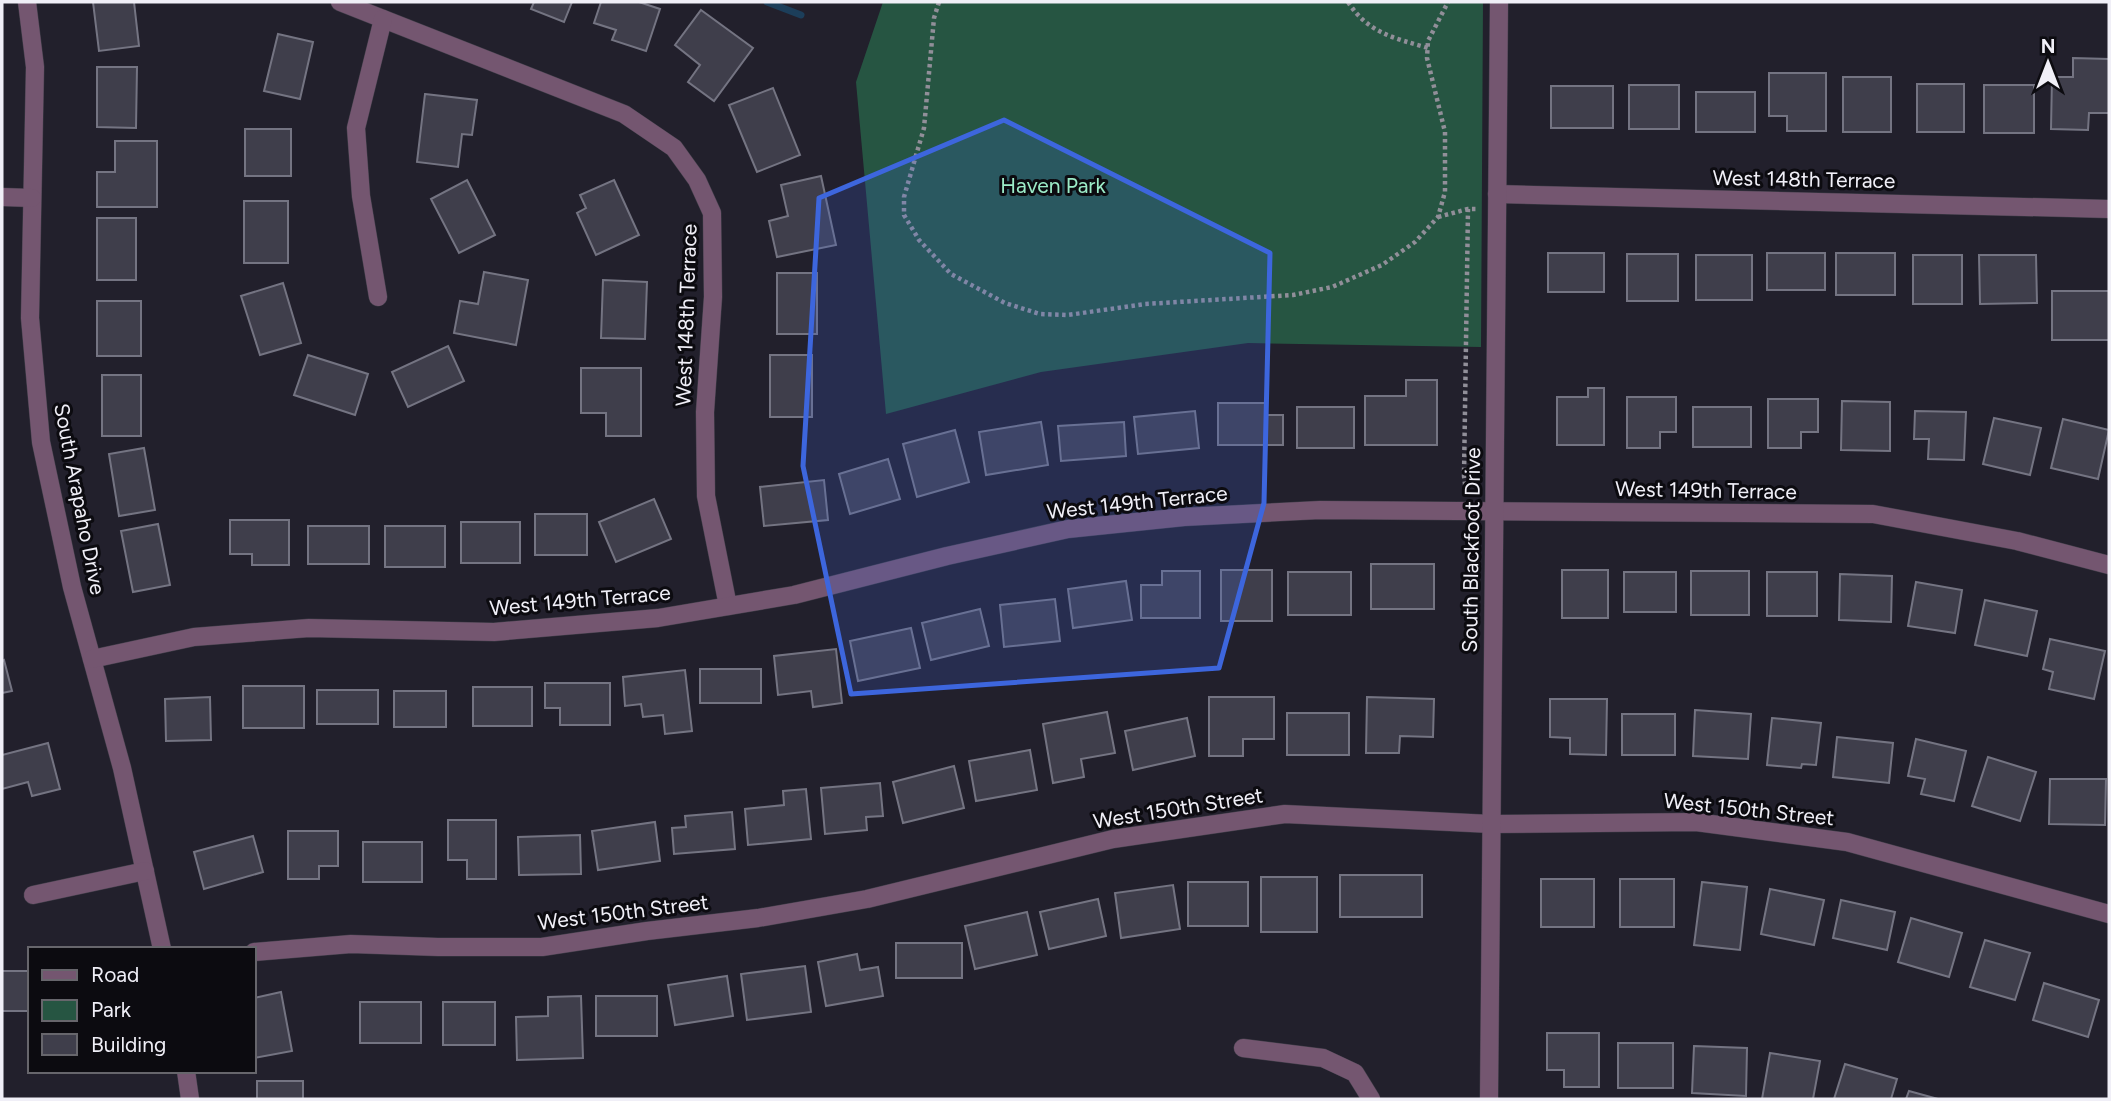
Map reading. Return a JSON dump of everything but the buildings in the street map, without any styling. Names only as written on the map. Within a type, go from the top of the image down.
[{"type":"street","name":"South Arapaho Drive","points":[[27,2],[35,67],[30,318],[41,442],[72,587],[122,768],[162,947]]},
{"type":"street","name":"West 148th Terrace","points":[[340,2],[624,114],[674,148],[697,180],[712,213],[713,296],[705,412],[706,496],[728,606]]},
{"type":"street","name":"South Blackfoot Drive","points":[[1489,1099],[1499,2]]},
{"type":"street","points":[[378,296],[361,196],[356,128],[383,19]]},
{"type":"street","points":[[2,197],[32,198]]},
{"type":"street","name":"West 148th Terrace","points":[[1497,201],[2109,209]]},
{"type":"street","name":"West 149th Terrace","points":[[92,659],[194,637],[309,628],[494,632],[658,618],[794,595],[1068,529],[1184,517],[1293,511],[1873,514],[2017,541],[2109,565]]},
{"type":"street","name":"West 150th Street","points":[[256,952],[351,944],[542,947],[647,930],[758,918],[867,899],[1113,839],[1285,814],[1491,824],[1696,822],[1847,842],[2109,914]]},
{"type":"street","points":[[33,895],[145,871]]},
{"type":"street","points":[[1243,1048],[1323,1058],[1355,1073],[1371,1099]]},
{"type":"street","points":[[186,1073],[190,1099]]},
{"type":"path","points":[[939,2],[934,18],[924,128],[904,197],[904,215],[919,240],[951,274],[1005,303],[1040,314],[1069,315],[1145,304],[1293,295],[1332,287],[1382,265],[1415,243],[1438,217],[1445,192],[1445,132],[1427,58],[1432,33],[1448,2]]},
{"type":"path","points":[[1348,2],[1356,15],[1374,30],[1428,48]]},
{"type":"path","points":[[1438,217],[1497,201]]},
{"type":"path","points":[[1468,209],[1464,476],[1469,510]]},
{"type":"highlighted area","points":[[1004,120],[1270,253],[1264,503],[1219,668],[851,694],[803,466],[819,198]]},
{"type":"green space","name":"Haven Park","points":[[883,2],[1483,2],[1481,347],[1248,343],[1041,372],[886,414],[856,82]]},
{"type":"waterway","points":[[767,2],[801,15]]}]
